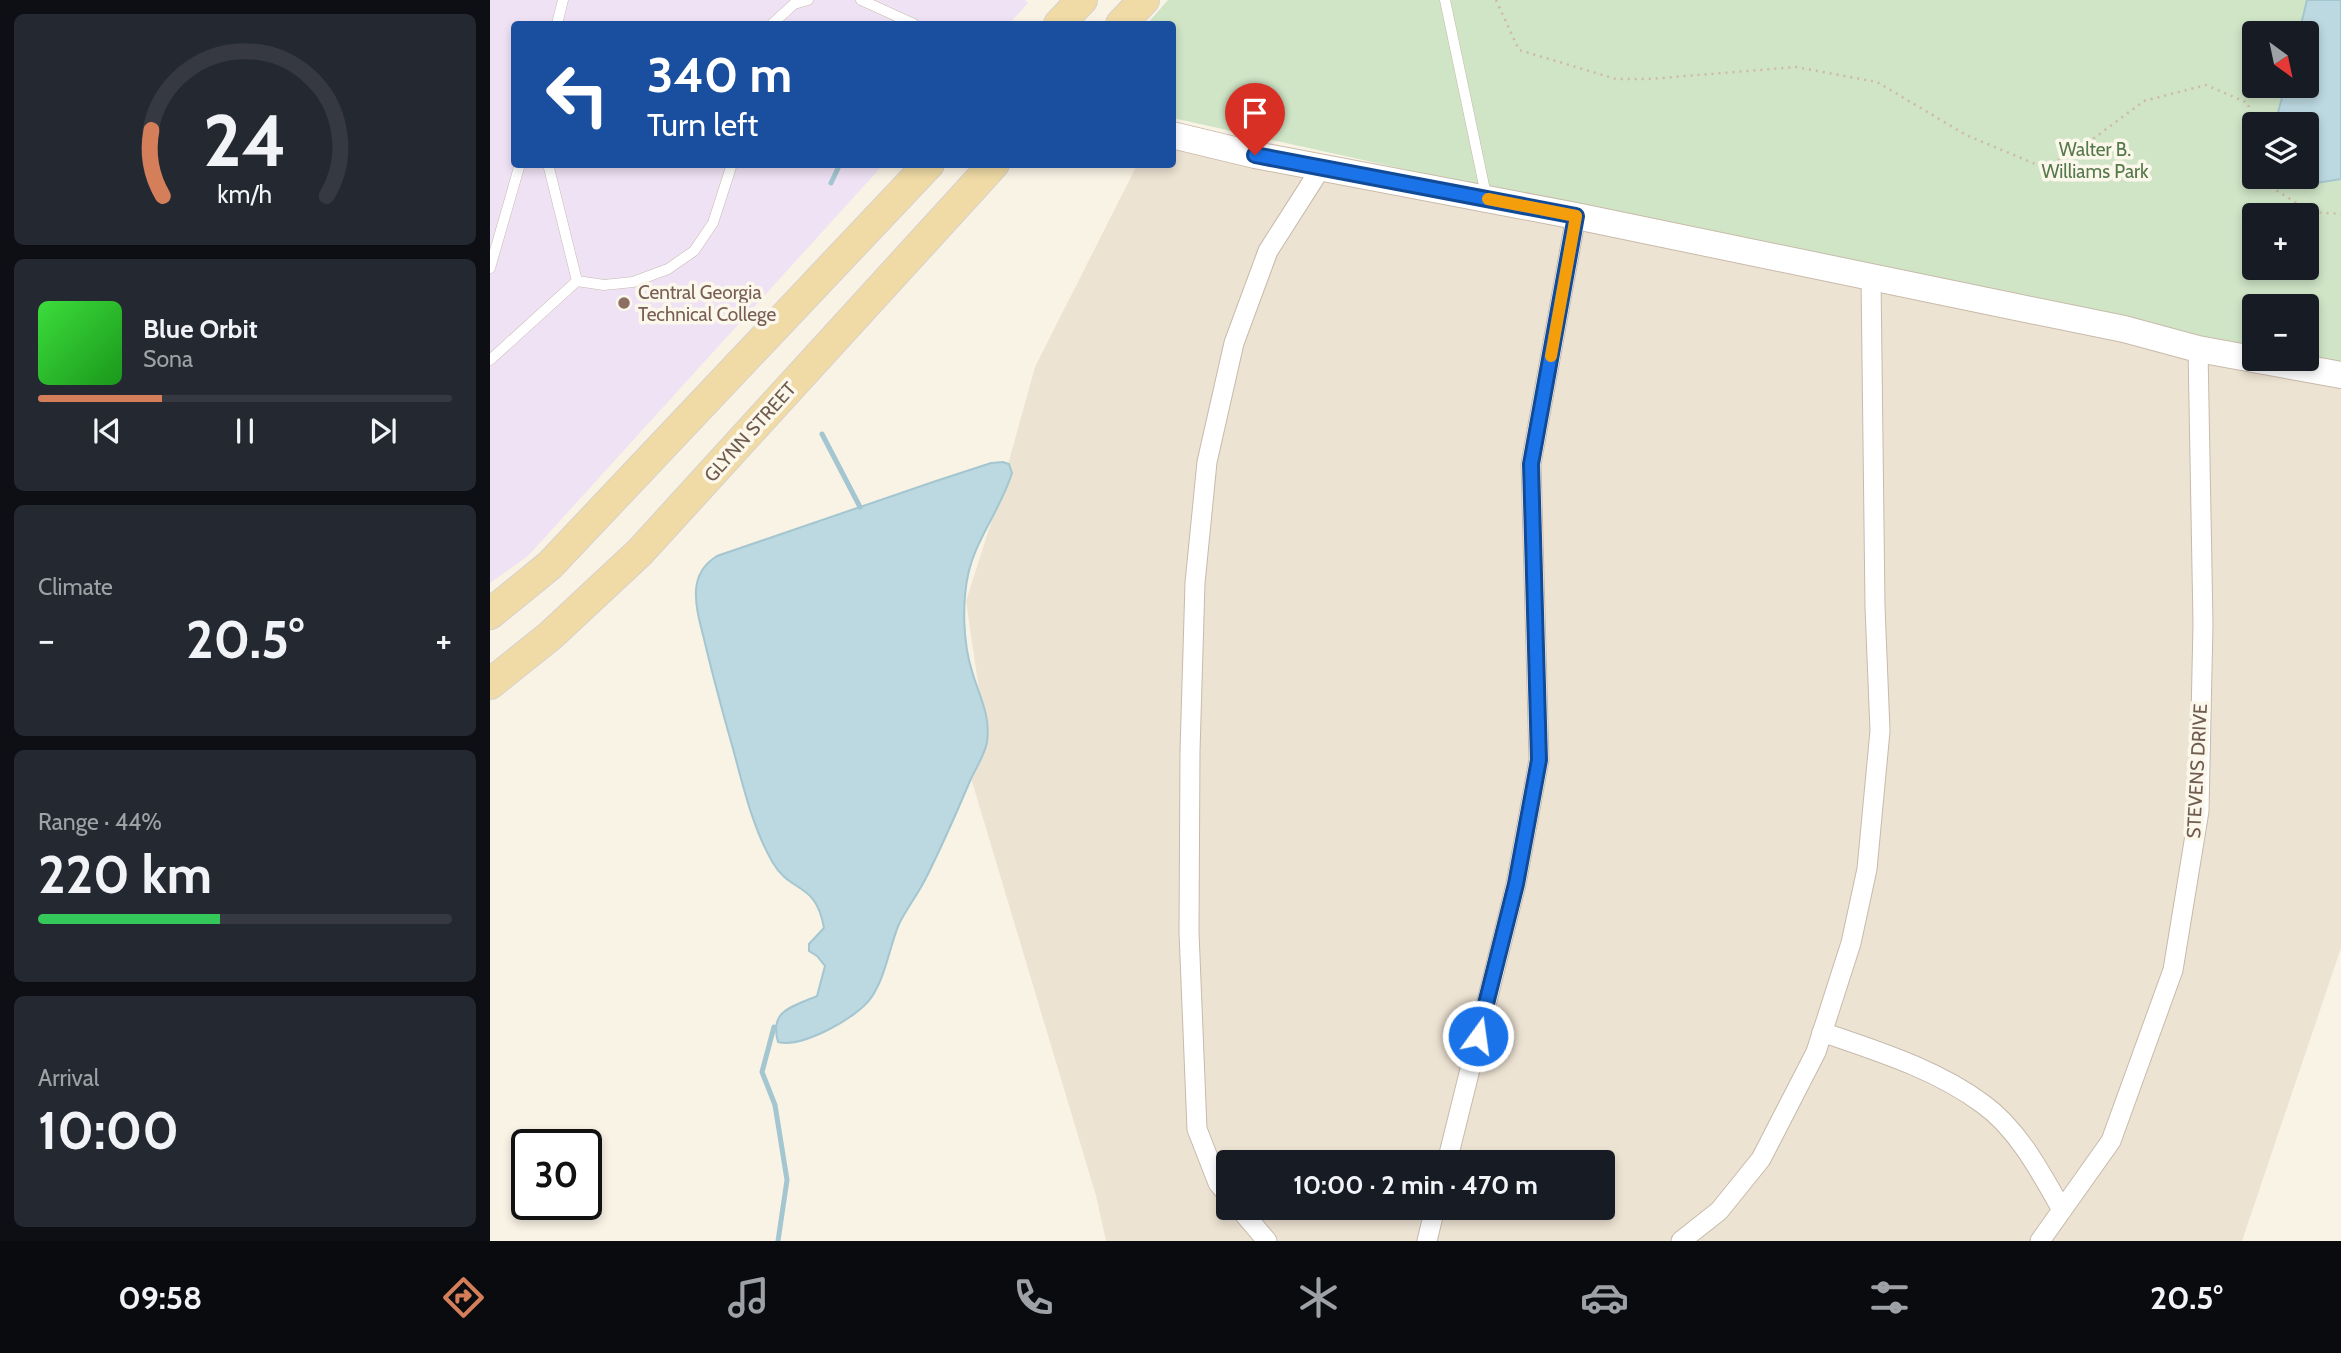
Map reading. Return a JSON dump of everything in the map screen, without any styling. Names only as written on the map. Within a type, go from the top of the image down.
[{"type":"main road","points":[[1062,21],[1082,0]]},
{"type":"main road","points":[[1176,136],[1255,155],[1576,216],[1871,277],[2124,330],[2198,349],[2341,375]]},
{"type":"main road","points":[[490,614],[550,565],[925,168]]},
{"type":"main road","name":"GLYNN STREET","points":[[490,684],[550,636],[640,552],[992,168]]},
{"type":"street","points":[[1216,1178],[1197,1129],[1189,932],[1195,583],[1207,463],[1234,343],[1268,251],[1321,168]]},
{"type":"street","points":[[1450,1150],[1516,884],[1539,760],[1531,464],[1576,216]]},
{"type":"street","points":[[1681,1241],[1719,1211],[1761,1159],[1816,1052],[1851,943],[1867,869],[1880,731],[1875,607],[1871,277]]},
{"type":"street","name":"STEVENS DRIVE","points":[[2040,1241],[2111,1142],[2173,970],[2199,811],[2203,624],[2198,349]]},
{"type":"street","points":[[1822,1032],[1939,1077],[1984,1105],[2018,1141],[2039,1170],[2062,1210]]},
{"type":"street","points":[[1249,1220],[1267,1241]]},
{"type":"street","points":[[1427,1241],[1432,1220]]},
{"type":"lane","points":[[558,21],[563,0]]},
{"type":"lane","points":[[775,21],[792,2],[808,0]]},
{"type":"lane","points":[[860,0],[907,21]]},
{"type":"lane","points":[[1445,0],[1487,199]]},
{"type":"lane","points":[[490,268],[519,168]]},
{"type":"lane","points":[[549,168],[577,281]]},
{"type":"lane","points":[[577,281],[604,285],[633,282],[668,269],[694,251],[713,223],[731,168]]},
{"type":"lane","points":[[490,360],[577,281]]},
{"type":"path","points":[[1496,0],[1519,50],[1616,79],[1649,79],[1796,67],[1877,82],[1965,135],[2045,168],[2082,147],[2144,101],[2206,85],[2248,103],[2250,112]]},
{"type":"path","points":[[2274,189],[2312,212],[2341,214]]},
{"type":"shaded area","name":"Central Georgia Technical College","points":[[490,0],[1025,0],[1028,3],[1012,21],[511,21],[511,168],[880,168],[528,556],[490,583]]},
{"type":"shaded area","points":[[1176,135],[2242,349],[2242,371],[2319,371],[2319,365],[2341,369],[2341,948],[2242,1241],[1106,1241],[1096,1196],[971,778],[979,690],[966,601],[997,504],[1035,367],[1135,168],[1176,168]]},
{"type":"green space","name":"Walter B. Williams Park","points":[[1168,0],[2341,0],[2341,373],[2319,364],[2319,294],[2242,294],[2242,354],[1176,119],[1176,21],[1150,21]]},
{"type":"water","points":[[2307,0],[2341,0],[2341,179],[2319,183],[2319,112],[2278,112],[2282,98],[2319,98],[2319,21],[2302,21]]},
{"type":"water","points":[[991,463],[1009,464],[1012,473],[972,561],[965,598],[967,648],[987,723],[984,752],[926,878],[899,924],[884,971],[871,998],[854,1014],[828,1030],[801,1040],[778,1042],[776,1031],[780,1016],[791,1007],[817,996],[825,966],[809,951],[809,944],[824,928],[815,902],[787,880],[773,863],[752,816],[699,617],[696,590],[700,574],[708,562],[717,556],[936,481]]},
{"type":"waterway","points":[[831,183],[838,168]]},
{"type":"waterway","points":[[822,434],[860,507]]},
{"type":"waterway","points":[[774,1027],[762,1072],[775,1105],[787,1180],[778,1241]]},
{"type":"slow traffic","points":[[1488,199],[1576,216],[1551,356]]},
{"type":"place","name":"Central Georgia Technical College","points":[[624,303]]},
{"type":"route","points":[[1255,155],[1576,216],[1531,464],[1539,760],[1516,884],[1478,1036]]}]
